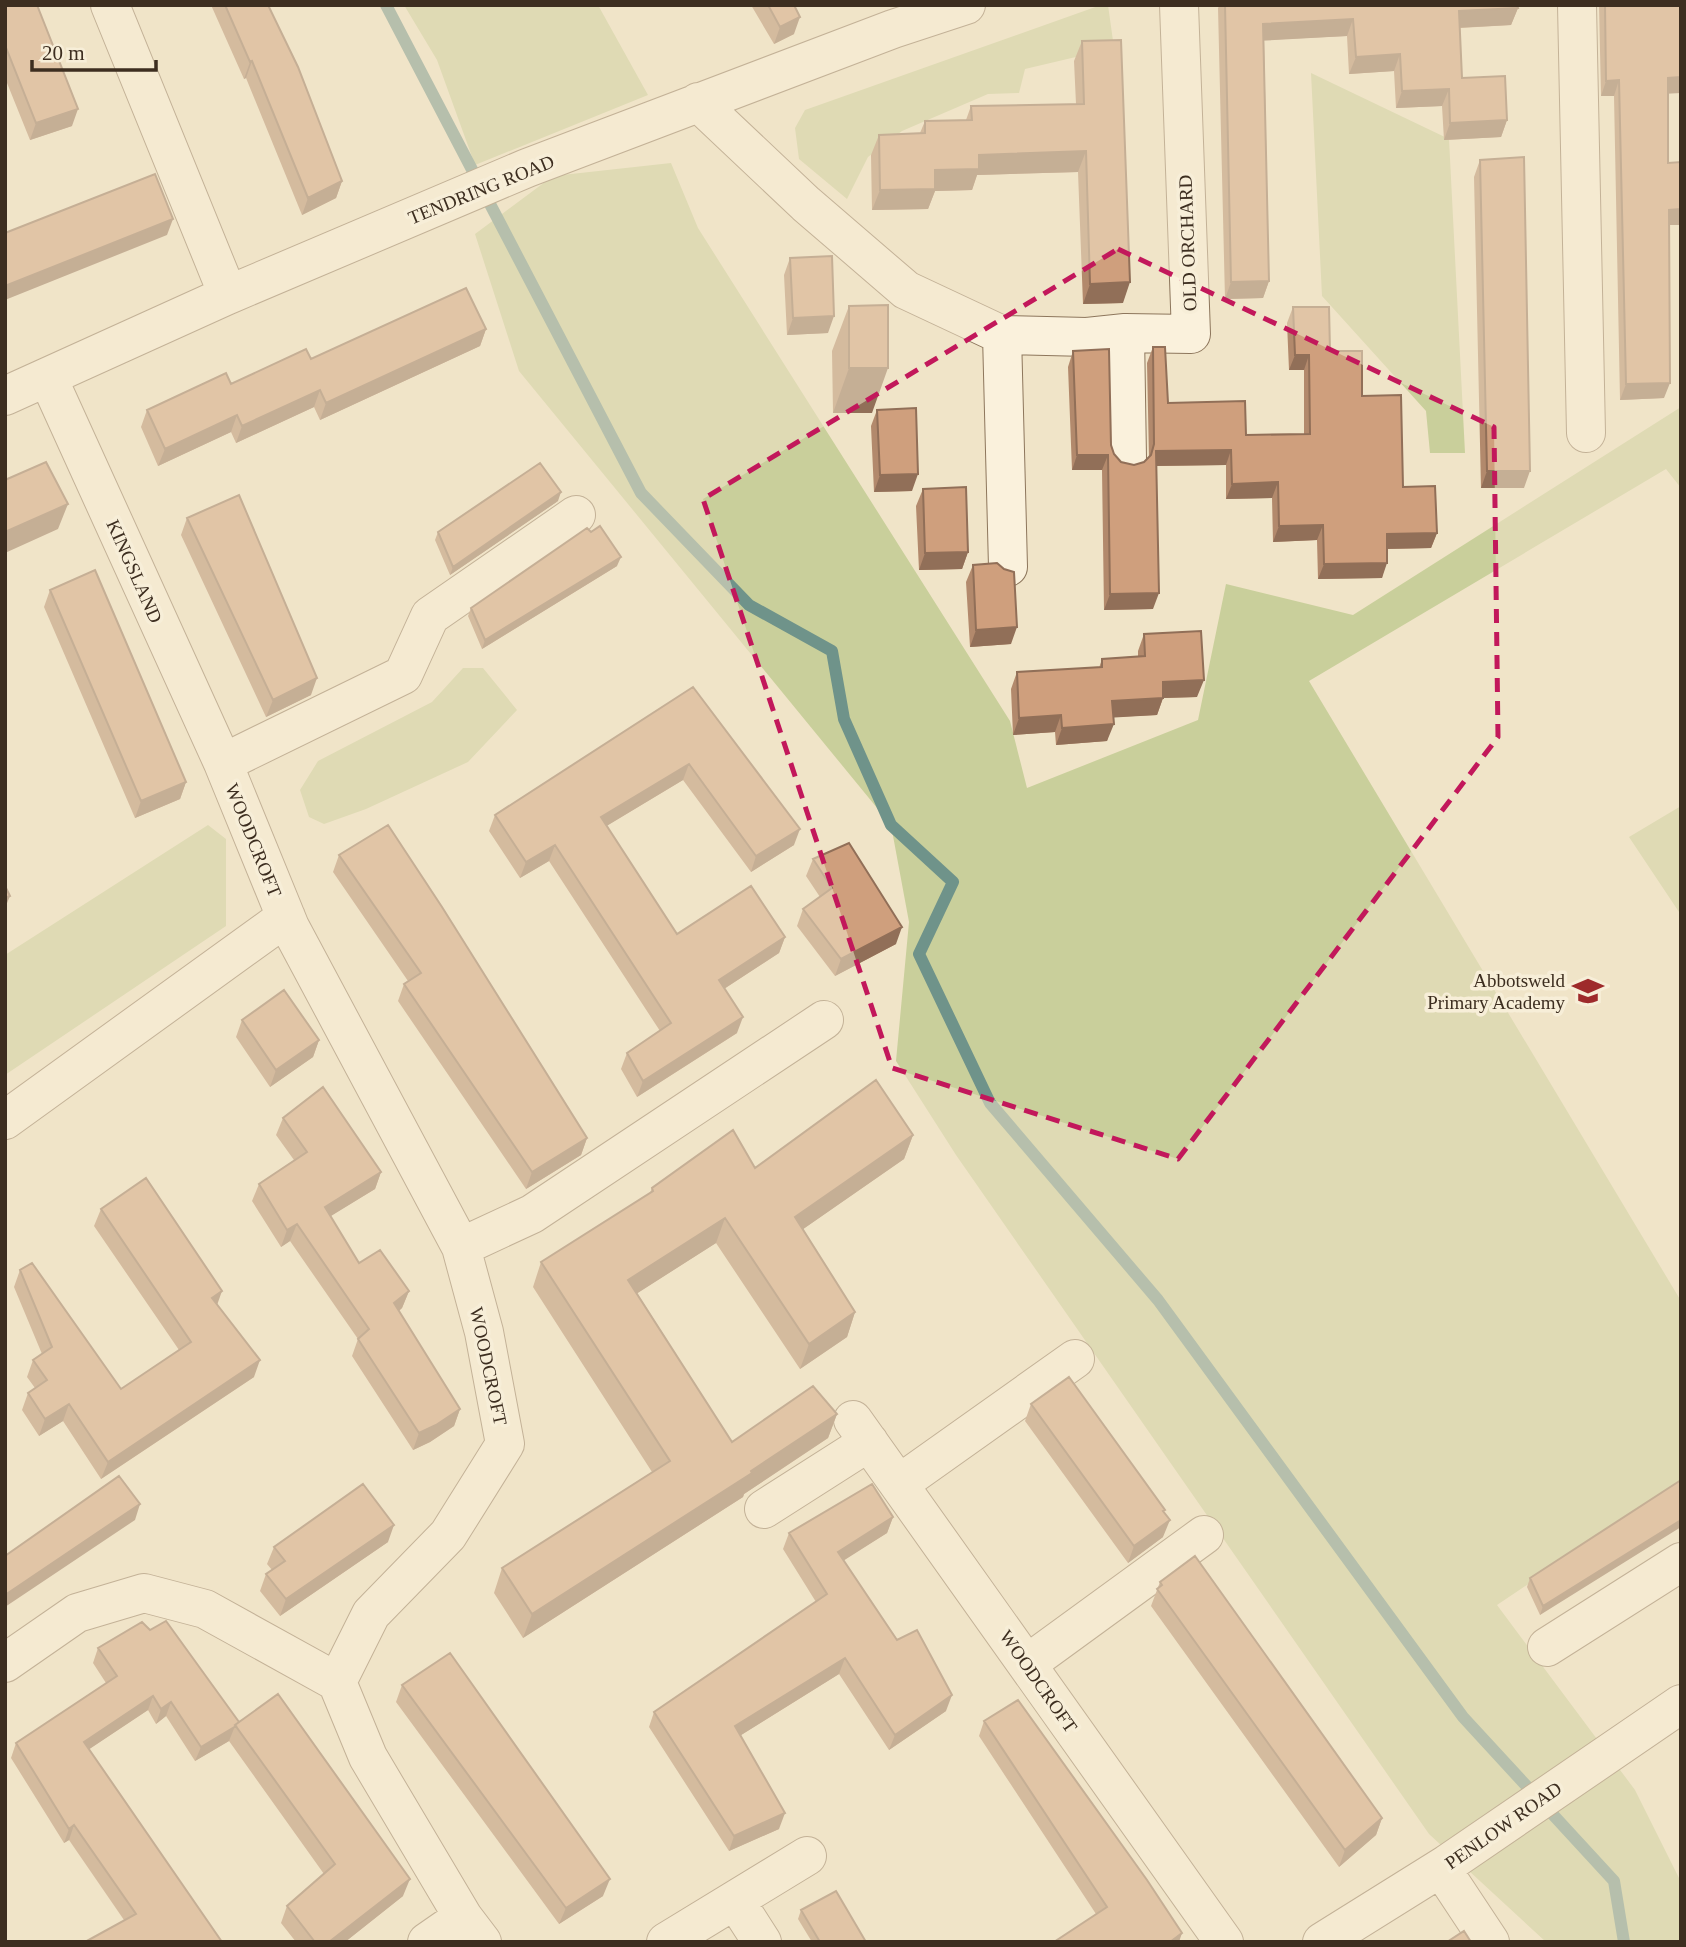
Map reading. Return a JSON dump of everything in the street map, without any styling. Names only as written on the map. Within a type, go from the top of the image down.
[{"type":"street","points":[[110,5],[228,295]]},
{"type":"street","name":"TENDRING ROAD","points":[[5,396],[228,295],[527,168],[698,102],[888,17],[966,5]]},
{"type":"street","name":"OLD ORCHARD","points":[[698,102],[806,204],[906,290],[1002,335],[1087,337],[1125,333],[1191,334],[1179,5]]},
{"type":"street","points":[[1577,5],[1586,433]]},
{"type":"street","points":[[1125,333],[1127,459]]},
{"type":"street","points":[[1002,335],[1008,567]]},
{"type":"street","name":"KINGSLAND","points":[[48,378],[223,763]]},
{"type":"street","points":[[223,763],[403,674],[430,616],[576,515]]},
{"type":"street","name":"WOODCROFT","points":[[223,763],[285,917],[461,1247],[484,1332],[505,1444],[448,1535],[371,1614],[337,1682]]},
{"type":"street","name":"WOODCROFT","points":[[5,1120],[285,917]]},
{"type":"street","points":[[461,1247],[532,1214],[824,1020]]},
{"type":"street","points":[[899,1484],[1075,1359]]},
{"type":"street","name":"WOODCROFT","points":[[764,1509],[861,1431],[1224,1942]]},
{"type":"street","points":[[1027,1664],[1204,1535]]},
{"type":"street","points":[[1547,1647],[1681,1562]]},
{"type":"street","points":[[5,1663],[77,1613],[144,1593],[205,1609],[337,1682],[368,1757],[472,1929],[427,1942]]},
{"type":"street","name":"PENLOW ROAD","points":[[1322,1942],[1441,1868],[1681,1704]]},
{"type":"street","points":[[666,1942],[807,1856]]},
{"type":"street","points":[[1441,1868],[1490,1942]]},
{"type":"street","points":[[735,1900],[762,1942]]},
{"type":"highlighted area","points":[[1118,249],[1494,427],[1498,737],[1178,1159],[892,1068],[703,499]]},
{"type":"green space","points":[[404,5],[598,5],[648,95],[475,165],[437,60]]},
{"type":"green space","points":[[1101,5],[1108,5],[1114,48],[1025,69],[1019,93],[988,94],[902,131],[868,157],[847,199],[799,159],[795,128],[805,110]]},
{"type":"green space","points":[[1311,73],[1449,139],[1465,453],[1430,453],[1426,411],[1322,296]]},
{"type":"green space","points":[[671,163],[698,228],[1010,721],[1027,788],[1198,720],[1226,584],[1353,615],[1681,407],[1681,488],[1666,469],[1309,681],[1681,1301],[1681,1482],[1497,1605],[1635,1790],[1681,1882],[1681,1942],[1546,1942],[1429,1834],[956,1155],[896,1061],[909,922],[891,825],[519,371],[475,234],[553,176]]},
{"type":"green space","points":[[463,668],[483,668],[517,710],[468,762],[366,809],[324,824],[309,817],[300,790],[318,761],[432,702]]},
{"type":"green space","points":[[1681,806],[1681,915],[1629,837]]},
{"type":"green space","points":[[208,825],[226,839],[226,926],[5,1075],[5,955]]},
{"type":"building","points":[[5,5],[37,5],[78,109],[36,123],[5,45]]},
{"type":"building","points":[[225,5],[268,5],[298,67],[342,181],[308,198],[252,61],[250,62]]},
{"type":"building","points":[[768,5],[794,5],[800,17],[780,27]]},
{"type":"building","points":[[1225,5],[1517,5],[1518,8],[1459,11],[1462,78],[1505,76],[1507,120],[1450,123],[1449,89],[1402,91],[1400,54],[1356,57],[1353,19],[1263,24],[1269,281],[1231,282]]},
{"type":"building","points":[[1605,5],[1681,5],[1681,77],[1668,78],[1668,163],[1681,162],[1681,209],[1669,210],[1670,383],[1626,384],[1619,80],[1606,81]]},
{"type":"building","points":[[1121,40],[1130,282],[1090,284],[1086,151],[979,155],[979,169],[935,170],[935,189],[880,190],[879,135],[925,133],[925,121],[972,120],[971,106],[1084,104],[1082,41]]},
{"type":"building","points":[[1524,157],[1530,471],[1487,471],[1480,160]]},
{"type":"building","points":[[155,174],[173,219],[5,286],[5,233]]},
{"type":"building","points":[[832,256],[834,316],[793,318],[790,258]]},
{"type":"building","points":[[466,288],[486,329],[326,403],[320,390],[242,426],[237,415],[165,449],[147,410],[226,373],[231,384],[306,349],[311,359]]},
{"type":"building","points":[[888,305],[888,368],[849,368],[849,306]]},
{"type":"building","points":[[1293,307],[1329,307],[1330,351],[1362,351],[1362,396],[1401,395],[1403,487],[1435,486],[1437,533],[1387,534],[1387,563],[1324,564],[1323,525],[1279,526],[1278,482],[1232,484],[1231,450],[1156,451],[1159,593],[1110,594],[1108,455],[1077,455],[1073,351],[1109,349],[1111,445],[1121,462],[1134,465],[1144,462],[1151,455],[1154,444],[1153,347],[1165,347],[1168,403],[1245,401],[1246,435],[1310,434],[1309,355],[1295,355]]},
{"type":"building","points":[[916,408],[918,474],[880,475],[877,410]]},
{"type":"building","points":[[46,462],[68,504],[5,532],[5,480]]},
{"type":"building","points":[[540,463],[561,492],[453,567],[438,532]]},
{"type":"building","points":[[966,487],[968,552],[925,553],[923,489]]},
{"type":"building","points":[[239,495],[317,678],[273,700],[187,518]]},
{"type":"building","points":[[600,526],[621,557],[485,640],[471,608],[587,528],[591,532]]},
{"type":"building","points":[[997,563],[1014,572],[1017,627],[976,630],[973,565]]},
{"type":"building","points":[[95,570],[186,782],[141,801],[50,590]]},
{"type":"building","points":[[1201,631],[1204,680],[1163,682],[1163,698],[1112,701],[1114,724],[1062,728],[1061,715],[1019,718],[1017,672],[1102,667],[1102,659],[1145,656],[1144,634]]},
{"type":"building","points":[[693,687],[800,829],[756,856],[689,764],[601,817],[677,934],[751,886],[785,937],[719,980],[743,1017],[643,1081],[627,1053],[671,1023],[555,845],[526,862],[495,815]]},
{"type":"building","points":[[388,825],[587,1138],[532,1172],[404,984],[421,973],[339,855]]},
{"type":"building","points":[[849,843],[902,927],[841,959],[803,909],[832,888],[813,859]]},
{"type":"building","points":[[284,990],[319,1040],[276,1070],[242,1020]]},
{"type":"building","points":[[876,1080],[913,1135],[795,1217],[855,1312],[809,1344],[725,1218],[628,1280],[732,1442],[813,1386],[837,1414],[751,1471],[752,1473],[532,1614],[502,1568],[670,1461],[541,1262],[653,1191],[652,1188],[733,1130],[755,1168]]},
{"type":"building","points":[[323,1087],[381,1172],[325,1207],[359,1263],[380,1250],[409,1291],[394,1303],[460,1409],[419,1433],[358,1339],[369,1329],[297,1224],[287,1230],[259,1184],[307,1152],[283,1118]]},
{"type":"building","points":[[146,1178],[222,1291],[212,1298],[260,1360],[108,1462],[69,1404],[45,1419],[28,1393],[47,1380],[33,1360],[52,1347],[20,1270],[32,1263],[121,1389],[191,1342],[101,1209]]},
{"type":"building","points":[[1069,1377],[1170,1520],[1134,1546],[1031,1404]]},
{"type":"building","points":[[119,1476],[140,1504],[5,1595],[5,1556]]},
{"type":"building","points":[[1681,1480],[1681,1520],[1543,1606],[1530,1578]]},
{"type":"building","points":[[363,1484],[394,1525],[286,1599],[266,1574],[285,1561],[274,1547]]},
{"type":"building","points":[[872,1484],[893,1517],[838,1552],[897,1640],[917,1630],[952,1695],[895,1735],[845,1658],[735,1726],[785,1813],[734,1836],[654,1712],[827,1594],[789,1533]]},
{"type":"building","points":[[1195,1556],[1382,1818],[1345,1850],[1157,1589],[1162,1585],[1160,1582]]},
{"type":"building","points":[[166,1621],[239,1722],[201,1747],[171,1702],[161,1709],[153,1696],[84,1742],[222,1942],[85,1942],[136,1914],[74,1825],[69,1829],[16,1743],[117,1676],[98,1648],[142,1622],[150,1630]]},
{"type":"building","points":[[450,1653],[610,1879],[566,1908],[402,1685]]},
{"type":"building","points":[[278,1694],[410,1879],[329,1942],[315,1942],[287,1906],[335,1864],[235,1725]]},
{"type":"building","points":[[1018,1700],[1182,1933],[1170,1942],[1054,1942],[1107,1907],[984,1721]]},
{"type":"building","points":[[836,1891],[866,1942],[820,1942],[801,1910]]},
{"type":"building","points":[[1464,1931],[1471,1942],[1447,1942]]},
{"type":"waterway","points":[[386,5],[641,493],[749,605],[832,651],[844,719],[891,825],[953,882],[919,954],[990,1103],[1158,1300],[1463,1717],[1614,1881],[1624,1942]]},
{"type":"place","name":"Abbotsweld Primary Academy","points":[[1588,991]]}]
